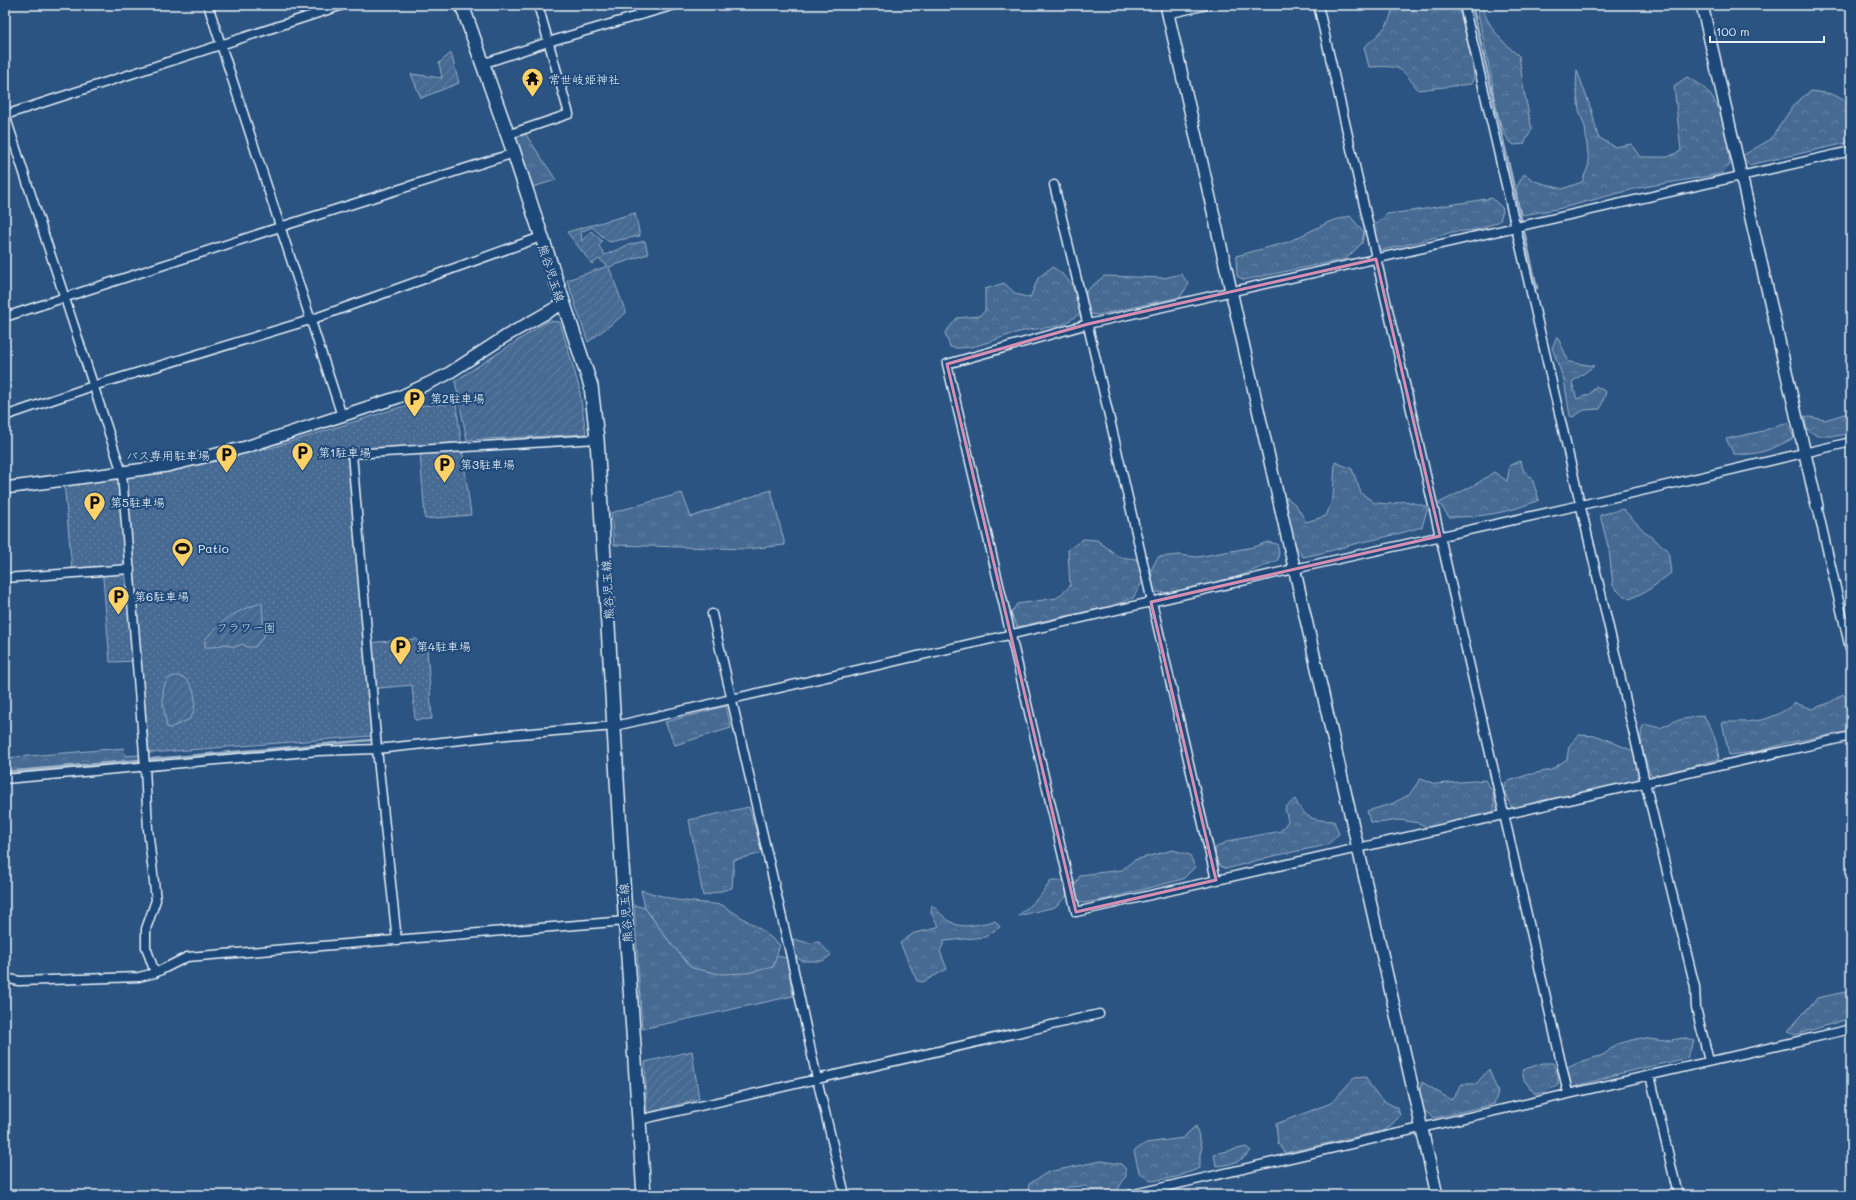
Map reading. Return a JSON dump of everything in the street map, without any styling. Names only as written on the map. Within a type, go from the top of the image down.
[{"type":"main road","name":"熊谷児玉線","points":[[462,5],[514,153],[562,304],[591,386],[597,438],[644,1195]]},
{"type":"street","points":[[208,5],[222,44],[342,416]]},
{"type":"street","points":[[155,973],[146,947],[146,929],[156,900],[148,829],[146,767],[122,473],[5,115],[343,5]]},
{"type":"street","points":[[507,135],[569,114],[538,5]]},
{"type":"street","points":[[637,5],[640,15]]},
{"type":"street","points":[[482,64],[548,42],[675,5]]},
{"type":"street","points":[[1207,5],[1166,9],[1437,1195]]},
{"type":"street","points":[[1318,5],[1568,1093]]},
{"type":"street","points":[[1464,5],[1645,782],[1695,987],[1696,1008],[1709,1061]]},
{"type":"street","points":[[1702,5],[1851,653]]},
{"type":"street","points":[[1851,151],[1088,324],[947,364],[1076,912],[1851,736]]},
{"type":"street","points":[[5,317],[280,227],[514,153]]},
{"type":"street","points":[[1054,185],[1088,324],[1216,880]]},
{"type":"street","points":[[5,416],[94,386],[310,320],[541,237]]},
{"type":"street","points":[[5,488],[167,466],[235,450],[342,416],[399,397],[446,375],[506,336],[562,304]]},
{"type":"street","points":[[397,940],[377,749],[352,454],[597,438]]},
{"type":"street","points":[[5,779],[318,751],[377,749],[507,735],[615,726],[1294,568],[1580,505],[1851,442]]},
{"type":"street","points":[[5,578],[130,568]]},
{"type":"street","points":[[712,614],[791,956],[817,1079],[845,1195]]},
{"type":"street","points":[[5,978],[19,981],[139,977],[155,973],[187,957],[626,920]]},
{"type":"street","points":[[639,1120],[1099,1014]]},
{"type":"street","points":[[1130,1195],[1851,1029]]},
{"type":"street","points":[[1650,1075],[1678,1195]]},
{"type":"highlighted area","points":[[1376,259],[1440,536],[1151,602],[1216,880],[1076,912],[947,364],[1088,324]]},
{"type":"green space","points":[[1392,5],[1458,5],[1472,59],[1474,78],[1471,84],[1418,90],[1403,71],[1393,67],[1369,67],[1364,47],[1379,34],[1387,24],[1392,12]]},
{"type":"green space","points":[[1476,5],[1481,5],[1496,34],[1519,56],[1524,91],[1532,129],[1524,144],[1515,145],[1509,142],[1495,112],[1492,81]]},
{"type":"green space","points":[[451,53],[459,83],[421,98],[411,74],[442,78],[439,63]]},
{"type":"green space","points":[[1577,70],[1592,112],[1598,137],[1615,147],[1631,144],[1640,157],[1668,157],[1681,151],[1674,86],[1687,77],[1697,83],[1703,87],[1716,103],[1724,123],[1730,165],[1721,174],[1638,188],[1562,208],[1523,215],[1519,209],[1516,188],[1524,174],[1535,181],[1562,189],[1582,182],[1589,164],[1585,127],[1579,110],[1576,86]]},
{"type":"green space","points":[[1811,91],[1832,94],[1851,104],[1851,142],[1749,165],[1742,156],[1771,139],[1795,103]]},
{"type":"green space","points":[[525,133],[556,180],[533,187],[515,136]]},
{"type":"green space","points":[[1492,198],[1503,209],[1500,221],[1477,230],[1452,232],[1422,241],[1382,250],[1373,249],[1372,228],[1387,214]]},
{"type":"green space","points":[[635,213],[640,236],[609,242],[592,227],[581,232],[582,241],[591,231],[602,241],[599,246],[605,255],[628,245],[645,241],[648,254],[609,267],[626,313],[588,342],[567,280],[608,266],[599,259],[592,264],[567,232]]},
{"type":"green space","points":[[1350,216],[1364,232],[1362,243],[1346,259],[1244,280],[1237,276],[1236,256],[1288,242],[1331,221]]},
{"type":"green space","points":[[1052,267],[1065,276],[1069,281],[1077,299],[1080,314],[1063,324],[1056,326],[1011,334],[976,346],[958,348],[950,347],[945,333],[957,318],[979,316],[985,311],[985,289],[1004,283],[1016,294],[1030,298],[1038,278]]},
{"type":"green space","points":[[1181,274],[1189,284],[1180,297],[1098,315],[1091,314],[1085,309],[1086,291],[1104,276],[1164,278]]},
{"type":"green space","points":[[548,321],[560,322],[579,387],[586,434],[467,440],[455,381]]},
{"type":"green space","points":[[1557,336],[1569,362],[1594,366],[1572,382],[1577,399],[1590,394],[1596,386],[1606,392],[1600,409],[1584,410],[1573,417],[1570,416],[1564,380],[1552,348]]},
{"type":"green space","points":[[456,403],[471,515],[425,519],[420,452],[345,457],[348,460],[365,643],[417,639],[419,648],[427,647],[432,719],[415,720],[412,685],[368,689],[371,736],[149,753],[141,661],[110,662],[102,566],[72,569],[64,482],[176,470],[256,449],[271,448],[401,407]]},
{"type":"green space","points":[[1851,412],[1851,433],[1836,436],[1817,436],[1807,429],[1804,416],[1825,420]]},
{"type":"green space","points":[[1788,423],[1794,438],[1758,453],[1734,454],[1726,439],[1763,431]]},
{"type":"green space","points":[[1520,461],[1524,471],[1532,478],[1539,500],[1506,511],[1461,517],[1449,517],[1439,503],[1478,483],[1494,472],[1507,481],[1510,465]]},
{"type":"green space","points":[[1335,462],[1352,469],[1361,493],[1375,503],[1391,504],[1405,501],[1425,506],[1427,510],[1422,527],[1303,557],[1288,529],[1286,497],[1296,505],[1306,522],[1326,516],[1333,498]]},
{"type":"green space","points":[[771,490],[785,545],[748,549],[614,545],[611,513],[682,493],[691,517]]},
{"type":"green space","points":[[1623,509],[1646,533],[1668,550],[1671,573],[1650,589],[1630,599],[1621,594],[1613,586],[1609,550],[1600,515]]},
{"type":"green space","points":[[1083,539],[1097,540],[1119,557],[1136,559],[1143,569],[1144,579],[1133,598],[1111,606],[1017,627],[1011,613],[1017,604],[1057,598],[1070,586],[1068,550]]},
{"type":"green space","points":[[1268,542],[1277,544],[1279,552],[1278,560],[1217,584],[1185,591],[1154,592],[1151,570],[1158,557],[1180,555],[1197,557],[1254,547]]},
{"type":"green space","name":"フラワー園","points":[[262,603],[264,636],[255,647],[247,647],[243,644],[234,647],[224,644],[215,647],[205,647],[205,640],[223,622],[237,612]]},
{"type":"green space","points":[[173,676],[186,680],[191,685],[194,691],[195,706],[190,719],[170,728],[167,727],[163,692],[168,680]]},
{"type":"green space","points":[[1843,694],[1848,704],[1850,713],[1850,721],[1846,732],[1787,743],[1755,752],[1729,755],[1722,722],[1743,722],[1769,718],[1786,710],[1795,703],[1812,709],[1829,703]]},
{"type":"green space","points":[[726,706],[731,728],[675,745],[665,722]]},
{"type":"green space","points":[[1703,715],[1714,736],[1719,759],[1656,776],[1650,774],[1641,742],[1644,724],[1660,728],[1675,721]]},
{"type":"green space","points":[[1579,735],[1598,736],[1633,751],[1639,762],[1642,781],[1589,795],[1560,797],[1538,801],[1523,808],[1512,808],[1505,794],[1506,782],[1527,775],[1551,770],[1567,759],[1569,746]]},
{"type":"green space","points":[[124,748],[125,756],[140,755],[139,760],[5,772],[5,758]]},
{"type":"green space","points":[[139,760],[140,767],[5,779],[5,772]]},
{"type":"green space","points":[[1420,779],[1436,784],[1485,780],[1493,792],[1495,810],[1481,818],[1430,829],[1419,823],[1399,820],[1378,823],[1370,822],[1367,811],[1391,804],[1409,795]]},
{"type":"green space","points":[[1295,799],[1302,811],[1310,817],[1320,820],[1334,821],[1339,834],[1327,845],[1269,857],[1230,868],[1224,868],[1216,863],[1215,848],[1228,841],[1281,831],[1288,821],[1285,808]]},
{"type":"green space","points":[[749,807],[763,853],[734,860],[732,888],[703,896],[689,820]]},
{"type":"green space","points":[[1173,850],[1190,855],[1195,867],[1183,879],[1107,899],[1084,903],[1076,901],[1075,886],[1080,875],[1122,870],[1134,860]]},
{"type":"green space","points":[[1051,881],[1064,881],[1067,896],[1055,907],[1018,916],[1041,895]]},
{"type":"green space","points":[[641,890],[676,900],[722,905],[760,929],[780,945],[773,967],[747,973],[720,974],[692,968],[672,945],[645,908]]},
{"type":"green space","points":[[634,905],[645,908],[672,945],[773,967],[776,956],[787,958],[793,996],[642,1029]]},
{"type":"green space","points":[[932,905],[947,919],[960,925],[966,926],[995,921],[1000,927],[985,937],[945,941],[940,951],[947,969],[923,982],[917,981],[900,943],[914,933],[939,926],[931,913]]},
{"type":"green space","points":[[793,939],[809,943],[819,942],[831,955],[823,961],[802,961],[796,957],[792,950]]},
{"type":"green space","points":[[1845,992],[1851,994],[1851,1018],[1795,1035],[1788,1031],[1817,998]]},
{"type":"green space","points":[[1640,1038],[1666,1041],[1683,1038],[1694,1041],[1687,1058],[1618,1074],[1571,1088],[1563,1070],[1580,1062],[1603,1055],[1617,1044]]},
{"type":"green space","points":[[692,1051],[699,1099],[647,1113],[645,1062]]},
{"type":"green space","points":[[1543,1063],[1553,1063],[1558,1076],[1558,1084],[1544,1093],[1535,1094],[1524,1080],[1522,1070]]},
{"type":"green space","points":[[1489,1069],[1498,1093],[1494,1104],[1434,1118],[1423,1110],[1419,1092],[1422,1082],[1451,1100],[1462,1084],[1476,1084]]},
{"type":"green space","points":[[1366,1077],[1378,1096],[1398,1108],[1400,1116],[1386,1130],[1285,1153],[1278,1143],[1276,1124],[1331,1103],[1354,1078]]},
{"type":"green space","points":[[1196,1126],[1202,1147],[1200,1154],[1200,1168],[1177,1177],[1151,1181],[1139,1172],[1134,1151],[1146,1143],[1183,1138]]},
{"type":"green space","points":[[1246,1147],[1251,1151],[1243,1158],[1231,1164],[1216,1166],[1214,1154]]},
{"type":"green space","points":[[1101,1161],[1121,1164],[1126,1169],[1126,1176],[1117,1191],[1096,1193],[1086,1186],[1068,1187],[1053,1195],[1027,1195],[1029,1184],[1048,1172]]},
{"type":"waterway","points":[[1472,5],[1537,288]]},
{"type":"waterway","points":[[5,772],[371,740]]},
{"type":"place","name":"常世岐姫神社","points":[[532,98]]},
{"type":"place","name":"第2駐車場","points":[[414,418]]},
{"type":"place","name":"第1駐車場","points":[[302,472]]},
{"type":"place","name":"バス専用駐車場","points":[[226,474]]},
{"type":"place","name":"第3駐車場","points":[[445,484]]},
{"type":"place","name":"第5駐車場","points":[[95,522]]},
{"type":"place","name":"Patio","points":[[183,568]]},
{"type":"place","name":"第6駐車場","points":[[119,616]]},
{"type":"place","name":"第4駐車場","points":[[400,666]]}]
